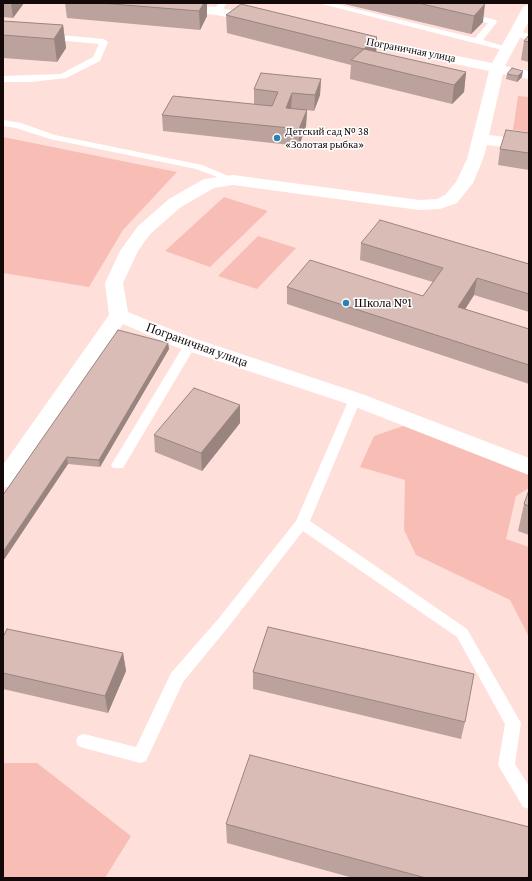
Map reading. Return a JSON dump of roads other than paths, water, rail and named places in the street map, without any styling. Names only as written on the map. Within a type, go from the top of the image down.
[{"type":"street","points":[[164,7],[220,7],[272,22]]},
{"type":"street","points":[[3,480],[20,459],[119,315],[114,283],[129,251],[144,230],[175,203],[210,183],[233,180],[419,205],[440,204],[451,199],[464,183],[475,159],[497,68],[506,48],[522,35],[529,9]]},
{"type":"street","name":"Пограничная улица","points":[[334,35],[529,75]]},
{"type":"street","points":[[480,139],[529,145]]},
{"type":"street","name":"Пограничная улица","points":[[119,315],[190,345],[355,399],[528,467]]},
{"type":"lane","points":[[322,3],[506,48]]},
{"type":"lane","points":[[458,13],[493,22],[477,41]]},
{"type":"lane","points":[[3,79],[31,79],[63,76],[97,59],[104,42],[42,37]]},
{"type":"lane","points":[[3,116],[18,125]]},
{"type":"lane","points":[[3,123],[18,125],[53,137],[199,167],[233,180]]},
{"type":"lane","points":[[118,465],[190,345]]},
{"type":"lane","points":[[84,741],[140,756],[177,678],[224,622],[302,523],[355,399]]},
{"type":"lane","points":[[302,523],[462,633],[513,723],[506,765],[529,801]]},
{"type":"place","name":"Детский сад № 38 «Золотая рыбка»","points":[[277,138]]},
{"type":"place","name":"Школа №1","points":[[346,303]]}]
